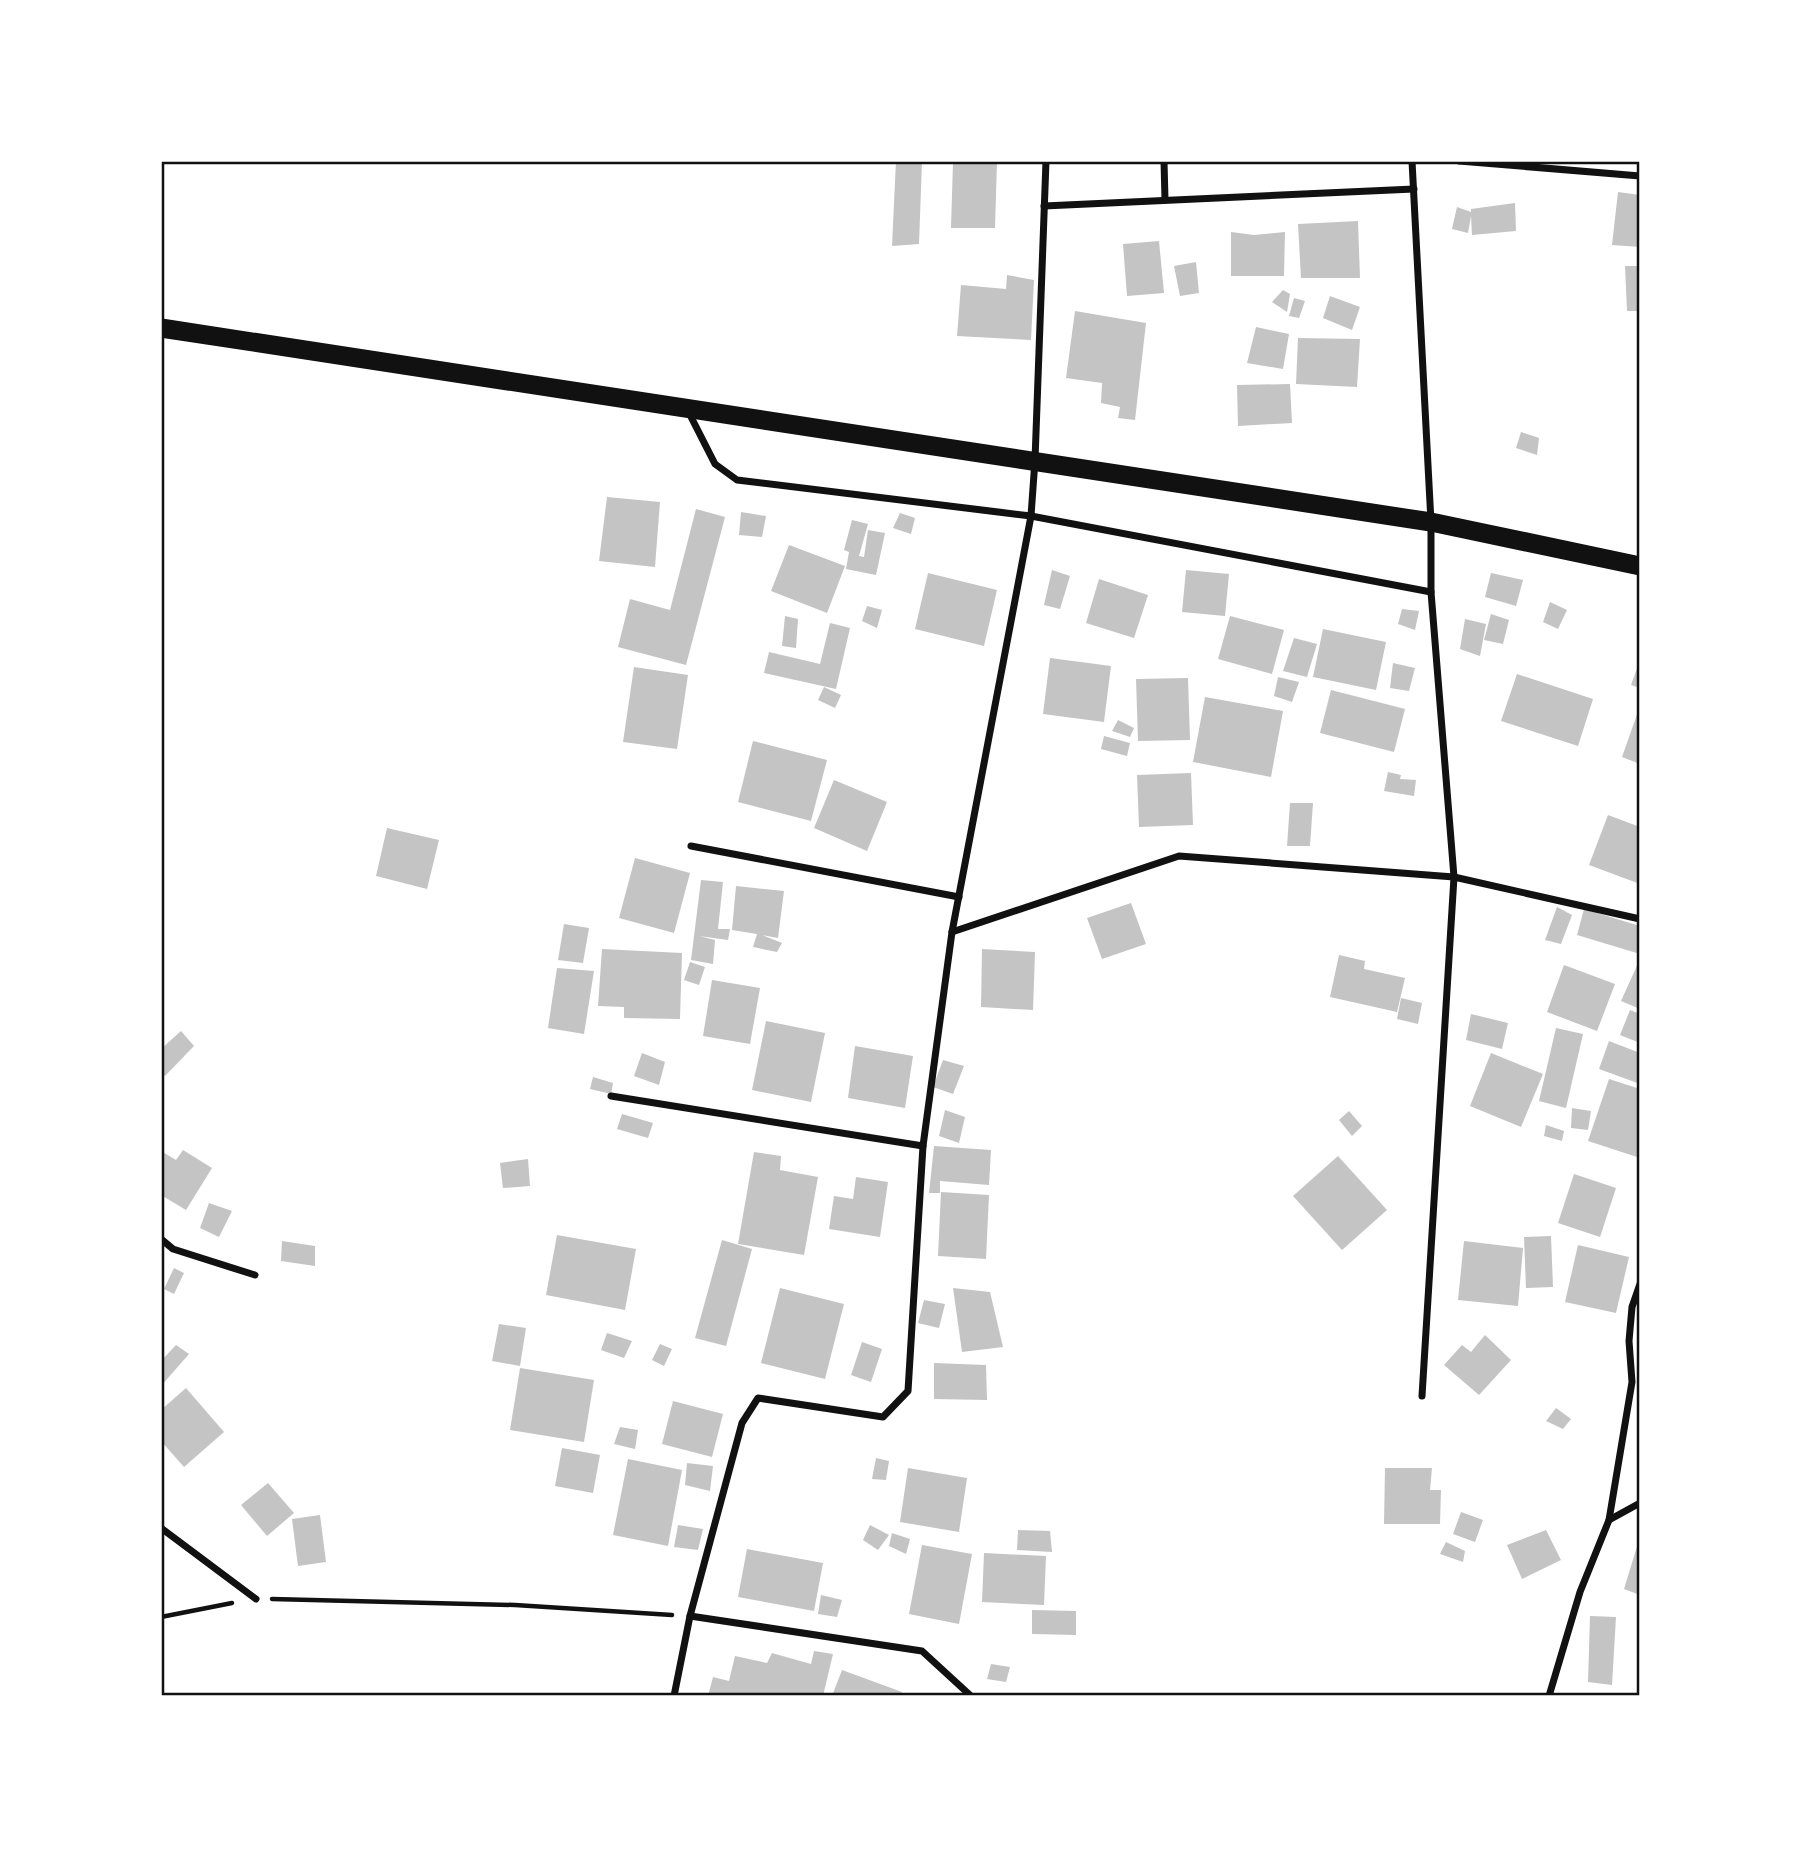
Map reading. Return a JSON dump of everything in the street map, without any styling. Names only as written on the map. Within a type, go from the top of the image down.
[{"type":"highway","points":[[161,328],[1431,522],[1640,566]]},
{"type":"street","points":[[674,1696],[690,1616],[742,1423],[758,1398],[883,1417],[908,1391],[923,1146],[952,932],[1031,516],[1046,161]]},
{"type":"street","points":[[1164,161],[1165,200]]},
{"type":"street","points":[[1412,161],[1431,522],[1431,592],[1454,877],[1422,1396]]},
{"type":"street","points":[[1459,161],[1640,176]]},
{"type":"street","points":[[1044,206],[1414,189]]},
{"type":"street","points":[[686,407],[715,464],[737,480],[1031,516],[1431,592]]},
{"type":"street","points":[[691,846],[958,897]]},
{"type":"street","points":[[952,932],[1179,856],[1454,877],[1640,919]]},
{"type":"street","points":[[611,1096],[923,1146]]},
{"type":"street","points":[[161,1239],[173,1249],[255,1275]]},
{"type":"street","points":[[1549,1696],[1580,1592],[1609,1520],[1632,1382],[1629,1341],[1632,1307],[1640,1284]]},
{"type":"street","points":[[1609,1520],[1640,1503]]},
{"type":"street","points":[[161,1528],[256,1599]]},
{"type":"street","points":[[690,1616],[922,1651],[971,1696]]},
{"type":"path","points":[[161,1617],[256,1599],[515,1605],[690,1616]]},
{"type":"building","points":[[896,161],[922,161],[919,244],[892,246]]},
{"type":"building","points":[[953,162],[997,162],[995,228],[951,228]]},
{"type":"building","points":[[1618,192],[1640,195],[1640,247],[1612,245]]},
{"type":"building","points":[[1515,203],[1516,231],[1472,235],[1471,216],[1468,233],[1452,229],[1457,207],[1471,212],[1471,209]]},
{"type":"building","points":[[1358,221],[1360,278],[1301,278],[1298,224]]},
{"type":"building","points":[[1231,232],[1254,235],[1285,232],[1284,276],[1231,276]]},
{"type":"building","points":[[1159,241],[1164,293],[1127,296],[1123,244]]},
{"type":"building","points":[[1196,262],[1199,293],[1180,296],[1174,266]]},
{"type":"building","points":[[1625,266],[1640,266],[1640,311],[1627,311]]},
{"type":"building","points":[[1007,275],[1034,280],[1031,340],[957,336],[961,285],[1006,289]]},
{"type":"building","points":[[1283,290],[1290,294],[1287,312],[1272,302]]},
{"type":"building","points":[[1330,296],[1360,307],[1352,330],[1323,318]]},
{"type":"building","points":[[1294,298],[1305,301],[1299,318],[1289,316]]},
{"type":"building","points":[[1075,311],[1146,323],[1135,420],[1118,418],[1120,407],[1101,403],[1102,383],[1066,378]]},
{"type":"building","points":[[1256,327],[1289,334],[1283,369],[1247,363]]},
{"type":"building","points":[[1298,338],[1360,339],[1357,387],[1296,384]]},
{"type":"building","points":[[1290,384],[1292,423],[1238,426],[1237,385]]},
{"type":"building","points":[[1521,432],[1539,438],[1537,455],[1516,448]]},
{"type":"building","points":[[607,497],[660,502],[655,567],[599,561]]},
{"type":"building","points":[[696,509],[725,517],[686,665],[618,647],[630,599],[670,610]]},
{"type":"building","points":[[741,512],[766,516],[762,537],[739,535]]},
{"type":"building","points":[[900,513],[915,518],[911,534],[893,528]]},
{"type":"building","points":[[852,520],[868,524],[859,556],[864,557],[868,530],[885,533],[876,575],[846,569],[849,552],[844,550]]},
{"type":"building","points":[[789,545],[845,566],[827,613],[771,591]]},
{"type":"building","points":[[1052,570],[1070,576],[1060,609],[1044,605]]},
{"type":"building","points":[[1186,570],[1229,574],[1225,616],[1182,612]]},
{"type":"building","points":[[928,573],[997,590],[984,646],[915,629]]},
{"type":"building","points":[[1491,573],[1523,580],[1516,606],[1485,597]]},
{"type":"building","points":[[1099,579],[1148,595],[1134,638],[1086,623]]},
{"type":"building","points":[[1550,602],[1567,610],[1558,629],[1543,622]]},
{"type":"building","points":[[867,606],[882,610],[877,628],[862,621]]},
{"type":"building","points":[[1402,609],[1419,611],[1415,630],[1398,624]]},
{"type":"building","points":[[1491,614],[1509,620],[1503,644],[1484,640]]},
{"type":"building","points":[[785,616],[798,619],[796,648],[782,646]]},
{"type":"building","points":[[1230,616],[1284,630],[1272,674],[1218,659]]},
{"type":"building","points":[[1465,619],[1486,624],[1480,656],[1460,649]]},
{"type":"building","points":[[830,623],[850,628],[836,689],[764,673],[769,652],[820,664]]},
{"type":"building","points":[[1323,629],[1386,642],[1376,690],[1313,677]]},
{"type":"building","points":[[1294,638],[1317,644],[1307,677],[1283,671]]},
{"type":"building","points":[[1050,658],[1111,666],[1104,722],[1043,714]]},
{"type":"building","points":[[1640,660],[1640,688],[1631,685]]},
{"type":"building","points":[[1393,663],[1415,668],[1409,691],[1390,688]]},
{"type":"building","points":[[634,667],[688,675],[677,749],[623,742]]},
{"type":"building","points":[[1517,674],[1593,699],[1578,746],[1501,721]]},
{"type":"building","points":[[1278,677],[1299,682],[1292,702],[1274,696]]},
{"type":"building","points":[[1188,678],[1190,740],[1138,741],[1136,679]]},
{"type":"building","points":[[824,687],[841,695],[835,708],[818,700]]},
{"type":"building","points":[[1331,690],[1405,709],[1394,752],[1320,733]]},
{"type":"building","points":[[1205,697],[1283,711],[1271,777],[1193,762]]},
{"type":"building","points":[[1640,706],[1640,764],[1622,757]]},
{"type":"building","points":[[1118,720],[1134,728],[1130,737],[1112,731]]},
{"type":"building","points":[[1104,736],[1130,743],[1127,756],[1101,749]]},
{"type":"building","points":[[753,741],[827,760],[811,821],[738,802]]},
{"type":"building","points":[[1388,772],[1401,775],[1400,779],[1416,780],[1414,796],[1384,791]]},
{"type":"building","points":[[1191,773],[1193,825],[1139,827],[1137,775]]},
{"type":"building","points":[[834,780],[887,802],[867,851],[814,828]]},
{"type":"building","points":[[1290,803],[1313,803],[1310,846],[1287,846]]},
{"type":"building","points":[[1608,815],[1640,827],[1640,884],[1589,865]]},
{"type":"building","points":[[387,828],[439,840],[427,889],[376,876]]},
{"type":"building","points":[[635,858],[690,873],[674,933],[619,918]]},
{"type":"building","points":[[701,880],[723,882],[718,929],[730,929],[728,940],[699,936],[715,940],[713,964],[691,960]]},
{"type":"building","points":[[736,886],[784,891],[778,938],[762,935],[782,943],[777,952],[753,947],[757,934],[732,930]]},
{"type":"building","points":[[1131,903],[1146,944],[1102,959],[1087,918]]},
{"type":"building","points":[[1557,907],[1572,915],[1561,944],[1545,940]]},
{"type":"building","points":[[1584,909],[1640,926],[1640,954],[1577,935]]},
{"type":"building","points":[[564,924],[589,928],[583,963],[558,960]]},
{"type":"building","points":[[602,949],[682,953],[680,1019],[624,1018],[624,1007],[598,1006]]},
{"type":"building","points":[[982,949],[1035,952],[1033,1010],[981,1007]]},
{"type":"building","points":[[1339,955],[1365,961],[1364,969],[1405,978],[1397,1012],[1330,997]]},
{"type":"building","points":[[1640,959],[1640,1009],[1621,1001]]},
{"type":"building","points":[[690,962],[705,967],[699,985],[684,980]]},
{"type":"building","points":[[1564,965],[1615,984],[1597,1031],[1547,1012]]},
{"type":"building","points":[[557,968],[594,971],[584,1034],[548,1028]]},
{"type":"building","points":[[712,980],[760,988],[750,1044],[703,1036]]},
{"type":"building","points":[[1401,998],[1422,1003],[1418,1024],[1397,1019]]},
{"type":"building","points":[[1630,1010],[1640,1014],[1640,1043],[1620,1035]]},
{"type":"building","points":[[1471,1014],[1508,1023],[1502,1049],[1466,1040]]},
{"type":"building","points":[[766,1021],[825,1033],[811,1102],[752,1090]]},
{"type":"building","points":[[1556,1028],[1583,1034],[1566,1108],[1539,1101]]},
{"type":"building","points":[[181,1031],[194,1046],[165,1076],[161,1072],[161,1049]]},
{"type":"building","points":[[1609,1041],[1640,1053],[1640,1084],[1599,1069]]},
{"type":"building","points":[[855,1046],[913,1056],[905,1108],[848,1098]]},
{"type":"building","points":[[642,1053],[665,1062],[659,1085],[634,1076]]},
{"type":"building","points":[[1491,1053],[1543,1074],[1521,1127],[1470,1106]]},
{"type":"building","points":[[943,1060],[964,1066],[953,1094],[933,1087]]},
{"type":"building","points":[[593,1077],[613,1083],[611,1094],[590,1089]]},
{"type":"building","points":[[1609,1079],[1640,1089],[1640,1158],[1588,1141]]},
{"type":"building","points":[[1572,1108],[1591,1111],[1588,1130],[1571,1128]]},
{"type":"building","points":[[945,1110],[965,1117],[959,1143],[939,1136]]},
{"type":"building","points":[[1349,1111],[1362,1126],[1352,1136],[1339,1120]]},
{"type":"building","points":[[622,1114],[653,1123],[648,1138],[617,1129]]},
{"type":"building","points":[[1546,1125],[1564,1131],[1562,1141],[1544,1136]]},
{"type":"building","points":[[934,1146],[991,1150],[989,1185],[940,1181],[940,1193],[929,1193]]},
{"type":"building","points":[[183,1150],[212,1168],[186,1210],[161,1195],[161,1151],[176,1160]]},
{"type":"building","points":[[754,1152],[781,1156],[780,1170],[818,1177],[804,1255],[738,1244]]},
{"type":"building","points":[[1338,1156],[1387,1210],[1342,1250],[1293,1196]]},
{"type":"building","points":[[528,1159],[530,1186],[503,1188],[500,1163]]},
{"type":"building","points":[[1574,1174],[1616,1188],[1600,1237],[1558,1223]]},
{"type":"building","points":[[856,1177],[888,1182],[880,1237],[829,1229],[834,1196],[853,1199]]},
{"type":"building","points":[[941,1192],[989,1195],[986,1259],[938,1256]]},
{"type":"building","points":[[209,1203],[232,1211],[219,1237],[200,1228]]},
{"type":"building","points":[[557,1235],[636,1249],[625,1310],[546,1295]]},
{"type":"building","points":[[1551,1236],[1553,1287],[1526,1288],[1524,1237]]},
{"type":"building","points":[[722,1240],[752,1249],[726,1346],[695,1338]]},
{"type":"building","points":[[282,1241],[315,1246],[315,1266],[281,1261]]},
{"type":"building","points":[[1464,1241],[1523,1248],[1518,1306],[1458,1300]]},
{"type":"building","points":[[1578,1245],[1629,1257],[1616,1313],[1565,1302]]},
{"type":"building","points":[[174,1268],[184,1273],[174,1294],[164,1289]]},
{"type":"building","points":[[780,1288],[844,1304],[825,1379],[761,1363]]},
{"type":"building","points":[[953,1288],[990,1292],[1003,1347],[962,1352]]},
{"type":"building","points":[[924,1300],[945,1304],[939,1328],[918,1323]]},
{"type":"building","points":[[499,1324],[526,1328],[520,1366],[492,1361]]},
{"type":"building","points":[[607,1333],[632,1341],[624,1358],[601,1350]]},
{"type":"building","points":[[1485,1335],[1511,1360],[1479,1395],[1444,1365],[1462,1345],[1471,1352]]},
{"type":"building","points":[[862,1342],[882,1349],[871,1382],[851,1375]]},
{"type":"building","points":[[660,1344],[672,1349],[664,1366],[652,1360]]},
{"type":"building","points":[[176,1345],[189,1354],[161,1386],[161,1361]]},
{"type":"building","points":[[934,1363],[986,1365],[987,1400],[934,1399]]},
{"type":"building","points":[[520,1368],[594,1380],[584,1442],[510,1430]]},
{"type":"building","points":[[186,1388],[224,1432],[184,1467],[161,1441],[161,1410]]},
{"type":"building","points":[[673,1401],[723,1414],[712,1457],[662,1444]]},
{"type":"building","points":[[1556,1408],[1571,1419],[1563,1429],[1546,1421]]},
{"type":"building","points":[[620,1427],[638,1430],[635,1449],[614,1444]]},
{"type":"building","points":[[562,1448],[600,1455],[593,1493],[555,1486]]},
{"type":"building","points":[[876,1458],[889,1461],[886,1480],[872,1479]]},
{"type":"building","points":[[628,1459],[682,1470],[668,1546],[613,1535]]},
{"type":"building","points":[[687,1463],[713,1466],[710,1491],[685,1485]]},
{"type":"building","points":[[908,1468],[967,1478],[959,1532],[900,1522]]},
{"type":"building","points":[[1385,1468],[1432,1468],[1430,1490],[1441,1490],[1440,1524],[1384,1524]]},
{"type":"building","points":[[268,1483],[294,1513],[267,1536],[241,1505]]},
{"type":"building","points":[[1461,1512],[1483,1520],[1475,1542],[1453,1534]]},
{"type":"building","points":[[320,1515],[326,1562],[298,1566],[292,1519]]},
{"type":"building","points":[[678,1525],[703,1529],[698,1550],[674,1547]]},
{"type":"building","points":[[870,1525],[889,1535],[878,1550],[863,1540]]},
{"type":"building","points":[[1018,1530],[1050,1531],[1052,1552],[1017,1550]]},
{"type":"building","points":[[1546,1530],[1561,1560],[1522,1579],[1507,1545]]},
{"type":"building","points":[[892,1533],[910,1539],[906,1554],[889,1546]]},
{"type":"building","points":[[1640,1540],[1640,1595],[1624,1589]]},
{"type":"building","points":[[1446,1542],[1465,1551],[1463,1562],[1440,1554]]},
{"type":"building","points":[[922,1545],[972,1554],[959,1624],[909,1614]]},
{"type":"building","points":[[747,1549],[823,1563],[814,1611],[738,1597]]},
{"type":"building","points":[[984,1553],[1046,1556],[1044,1605],[982,1602]]},
{"type":"building","points":[[821,1595],[842,1600],[837,1617],[818,1614]]},
{"type":"building","points":[[1032,1610],[1076,1611],[1076,1635],[1032,1634]]},
{"type":"building","points":[[1590,1616],[1616,1617],[1612,1685],[1588,1682]]},
{"type":"building","points":[[814,1651],[833,1654],[823,1696],[708,1696],[713,1677],[729,1681],[735,1656],[767,1663],[772,1653],[811,1664]]},
{"type":"building","points":[[991,1664],[1010,1667],[1006,1682],[987,1679]]},
{"type":"building","points":[[842,1670],[902,1692],[901,1696],[832,1696]]}]
